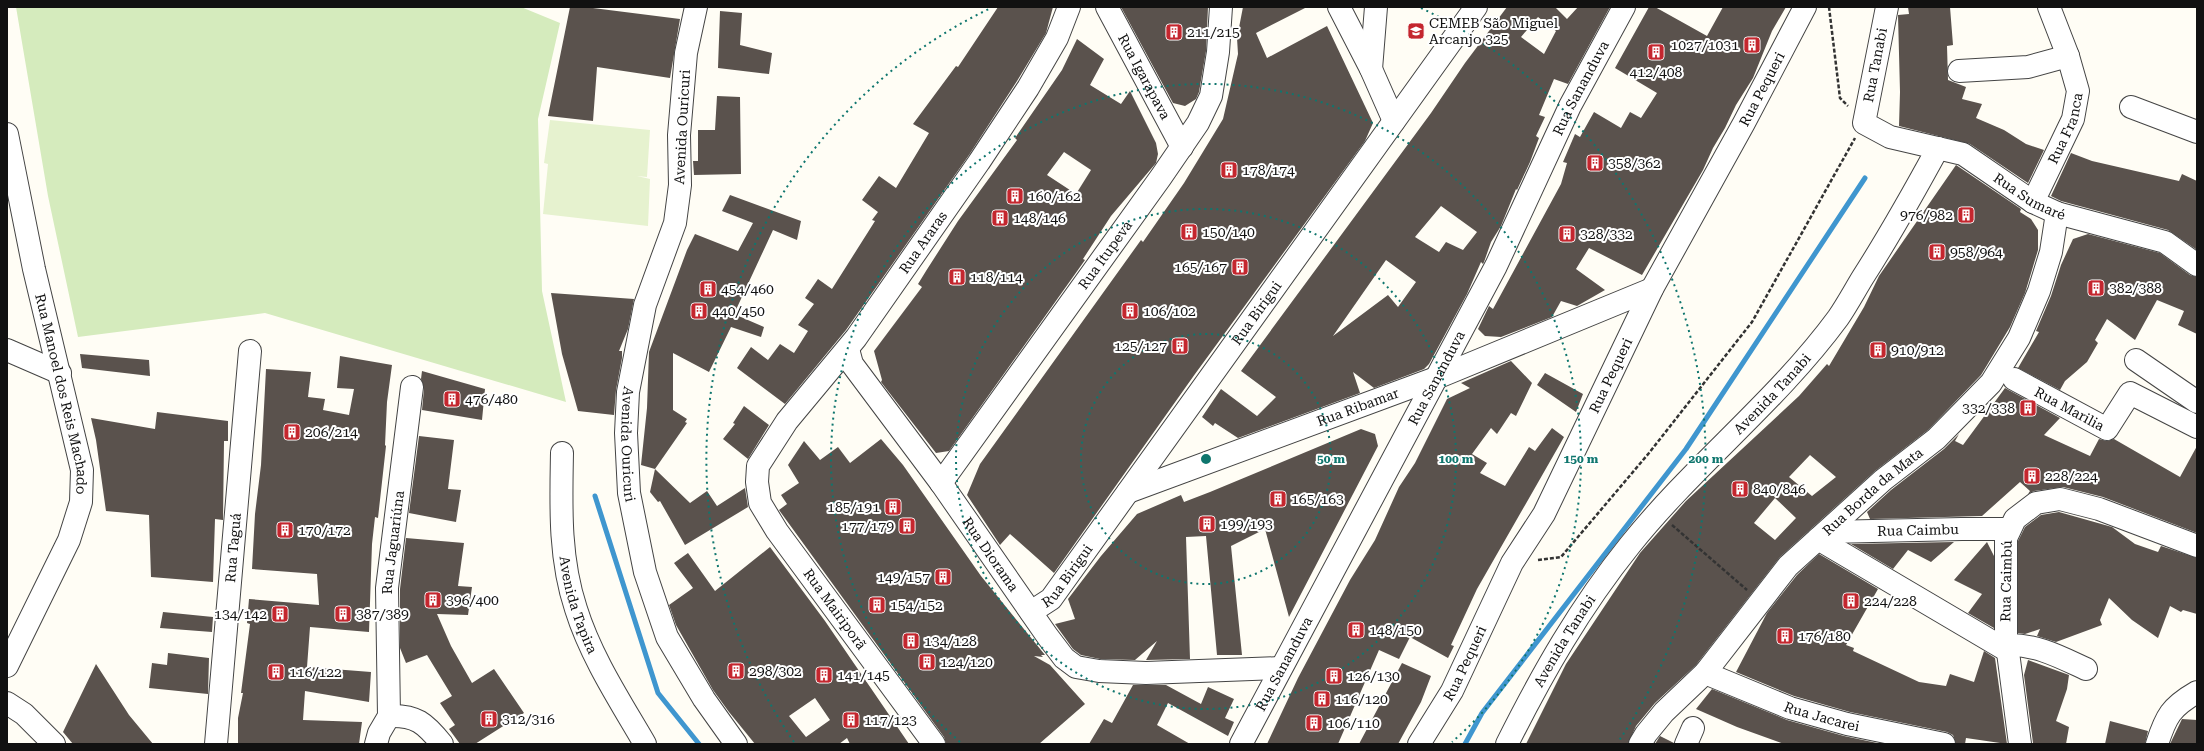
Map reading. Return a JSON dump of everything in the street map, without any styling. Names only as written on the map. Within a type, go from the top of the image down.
[{"type":"street","name":"Avenida Ouricuri","points":[[696,7],[686,53],[679,135],[680,185],[675,223],[645,305],[628,392],[626,433],[629,493],[645,572],[667,637],[704,699],[736,744]]},
{"type":"street","name":"Rua Araras","points":[[758,466],[787,421],[848,349],[979,162],[1028,88],[1057,38],[1069,7]]},
{"type":"street","name":"Rua Igarapava","points":[[1107,7],[1182,147]]},
{"type":"street","name":"Rua Itupeva","points":[[941,483],[1198,123],[1211,96],[1218,52],[1221,7]]},
{"type":"street","points":[[1339,7],[1371,69],[1394,121]]},
{"type":"street","points":[[1371,69],[1376,7]]},
{"type":"street","name":"Rua Birigui","points":[[1031,612],[1051,600],[1476,7]]},
{"type":"street","name":"Rua Sananduva","points":[[1241,744],[1496,266],[1570,106],[1624,7]]},
{"type":"street","name":"Rua Pequeri","points":[[1419,744],[1452,691],[1512,562],[1544,514],[1652,289],[1744,123],[1805,7]]},
{"type":"street","name":"Rua Tanabi","points":[[1864,123],[1887,7]]},
{"type":"street","name":"Rua Franca","points":[[2033,202],[2073,120],[2078,91],[2068,56],[2049,7]]},
{"type":"street","points":[[1959,71],[2028,67],[2068,56]]},
{"type":"street","points":[[2131,107],[2197,132]]},
{"type":"street","name":"Rua Sumaré","points":[[1864,123],[1890,137],[1963,154],[2033,202],[2057,213],[2165,242],[2197,265]]},
{"type":"street","name":"Rua Manoel dos Reis Machado","points":[[7,134],[34,269],[82,470],[81,502],[69,540],[7,666]]},
{"type":"street","name":"Avenida Tanabi","points":[[1507,744],[1539,679],[1582,611],[1630,545],[1701,466],[1775,393],[1838,318],[1889,236],[1938,148]]},
{"type":"street","name":"Rua Borda da Mata","points":[[1640,744],[1664,712],[1705,673],[1788,566],[1823,536],[1883,480],[1936,439],[1991,383],[2019,338],[2039,291],[2051,252],[2057,213]]},
{"type":"street","name":"Rua Ribamar","points":[[1128,492],[1436,378],[1652,289]]},
{"type":"street","name":"Rua Diorama","points":[[848,349],[852,364],[941,483],[1064,658],[1076,667],[1099,671],[1146,673],[1281,668]]},
{"type":"street","points":[[7,350],[60,373]]},
{"type":"street","name":"Rua Taguá","points":[[216,744],[250,351]]},
{"type":"street","points":[[2136,360],[2197,402]]},
{"type":"street","name":"Rua Marilia","points":[[2014,378],[2107,429],[2130,393],[2197,426]]},
{"type":"street","name":"Rua Jaguariúna","points":[[389,716],[387,588],[412,387]]},
{"type":"street","name":"Avenida Tapira","points":[[562,452],[562,547],[576,609],[608,679],[645,744]]},
{"type":"street","name":"Rua Mairiporã","points":[[758,466],[757,482],[760,503],[778,531],[934,744]]},
{"type":"street","name":"Rua Caimbú","points":[[2020,744],[2007,648],[2004,554],[2008,529],[2015,519],[2036,503],[2060,499],[2092,507],[2197,546]]},
{"type":"street","name":"Rua Caimbu","points":[[1823,536],[1962,528],[2008,529]]},
{"type":"street","points":[[1823,536],[2007,648],[2023,644],[2042,649],[2086,669]]},
{"type":"street","name":"Rua Jacarei","points":[[1705,673],[1790,708],[1847,724],[1944,744]]},
{"type":"street","points":[[2157,744],[2164,721],[2180,702],[2197,692]]},
{"type":"street","points":[[7,703],[24,714],[54,744]]},
{"type":"street","points":[[376,744],[379,733],[389,716],[406,716],[428,726],[442,744]]},
{"type":"path","points":[[1512,562],[1561,557],[1649,453],[1752,322],[1864,123],[1840,98],[1829,7]]},
{"type":"path","points":[[1667,521],[1760,601]]},
{"type":"green space","points":[[16,7],[521,7],[560,23],[538,119],[542,291],[566,402],[265,313],[78,337],[48,196]]},
{"type":"green space","points":[[550,120],[650,130],[647,177],[637,176],[650,179],[648,226],[543,214],[548,164],[544,163]]},
{"type":"building","points":[[570,7],[585,7],[680,19],[670,78],[597,67],[593,121],[548,116]]},
{"type":"building","points":[[998,7],[1053,7],[1046,33],[969,155],[846,330],[785,404],[737,368],[751,347],[768,360],[780,344],[794,353],[808,331],[798,325],[814,304],[805,298],[818,279],[832,289],[875,221],[872,220],[878,212],[862,200],[879,176],[896,188],[929,133],[913,124],[956,66],[958,67]]},
{"type":"building","points":[[1121,7],[1208,7],[1206,51],[1199,92],[1196,99],[1185,106],[1173,103]]},
{"type":"building","points":[[1243,7],[1307,7],[1256,33],[1267,58],[1327,26],[1373,123],[1365,141],[1195,374],[1054,573],[1010,534],[1000,545],[967,495],[980,464],[1141,240],[1143,242],[1184,183],[1223,119],[1238,54],[1237,38]]},
{"type":"building","points":[[1507,7],[1555,7],[1567,19],[1578,7],[1610,7],[1568,84],[1554,79],[1539,115],[1545,117],[1536,136],[1539,138],[1530,162],[1517,190],[1516,189],[1501,226],[1491,242],[1483,264],[1481,262],[1467,294],[1429,364],[1424,369],[1374,388],[1353,372],[1360,393],[1238,438],[1215,423],[1213,426],[1202,417],[1221,389],[1257,416],[1276,397],[1241,371],[1431,113],[1465,63]],"holes":[[[1538,17],[1556,31],[1544,54],[1521,37]],[[1441,206],[1477,232],[1463,250],[1446,242],[1439,252],[1415,237]],[[1386,260],[1416,282],[1398,307],[1388,295],[1333,336]]]},
{"type":"building","points":[[1649,7],[1655,7],[1707,36],[1723,7],[1786,7],[1772,31],[1753,78],[1736,105],[1703,170],[1642,275],[1589,248],[1576,269],[1605,290],[1577,306],[1561,301],[1552,317],[1501,337],[1485,336],[1478,329],[1489,306],[1493,309],[1561,184],[1567,163],[1563,162],[1575,134],[1580,137],[1594,112],[1621,128],[1630,112],[1641,118],[1657,93],[1615,68]]},
{"type":"building","points":[[1908,7],[1950,7],[1953,45],[1947,46],[1948,80],[1966,87],[1962,99],[1982,104],[1976,118],[2004,130],[2026,144],[2044,150],[2028,183],[1970,144],[1899,126],[1900,92],[1898,15],[1909,14]]},
{"type":"building","points":[[720,11],[742,13],[740,45],[772,53],[769,74],[718,68]]},
{"type":"building","points":[[1077,39],[1104,59],[1090,85],[1121,104],[1130,91],[1156,143],[1158,154],[1156,163],[1111,216],[1083,259],[1085,260],[949,451],[936,453],[881,382],[882,380],[874,351],[922,287],[918,284],[958,221],[1017,140],[1015,138],[1062,70]],"holes":[[[1064,152],[1091,170],[1076,194],[1047,175]]]},
{"type":"building","points":[[717,96],[740,97],[741,174],[694,175],[693,161],[698,161],[698,130],[715,130]]},
{"type":"building","points":[[2071,153],[2092,161],[2179,181],[2182,174],[2197,181],[2197,250],[2168,230],[2061,201],[2051,196]]},
{"type":"building","points":[[1956,165],[2021,209],[2020,212],[2031,219],[2038,230],[2038,250],[2025,293],[2010,327],[1981,375],[1928,430],[1875,471],[1780,557],[1696,665],[1655,703],[1636,726],[1628,744],[1526,744],[1566,664],[1640,553],[1686,501],[1799,396],[1827,364],[1829,366],[1864,307],[1879,276]],"holes":[[[1810,455],[1836,477],[1812,496],[1789,477]],[[1775,498],[1796,518],[1775,540],[1754,523]]]},
{"type":"building","points":[[730,195],[801,221],[797,240],[773,230],[734,314],[764,327],[761,337],[731,327],[709,372],[673,353],[673,410],[687,419],[685,422],[687,423],[655,469],[641,465],[647,408],[649,352],[687,250],[695,234],[738,251],[753,223],[722,211]]},
{"type":"building","points":[[2088,234],[2160,253],[2190,275],[2197,277],[2197,334],[2178,325],[2184,311],[2157,300],[2135,340],[2107,319],[2095,340],[2098,343],[2087,362],[2065,381],[2060,390],[2018,368],[2039,332],[2036,331],[2051,296],[2061,265],[2073,239]]},
{"type":"building","points":[[551,293],[634,299],[628,329],[619,351],[622,351],[622,358],[616,390],[614,415],[578,411],[562,354]]},
{"type":"building","points":[[80,354],[149,360],[150,376],[82,368]]},
{"type":"building","points":[[340,356],[392,365],[387,402],[386,446],[378,518],[375,517],[372,544],[369,632],[310,627],[307,667],[371,672],[369,702],[305,691],[303,720],[362,722],[359,744],[238,744],[238,718],[243,693],[241,693],[250,624],[247,623],[249,599],[319,605],[317,574],[252,569],[255,514],[261,465],[266,369],[311,372],[308,397],[325,399],[323,410],[349,415],[354,389],[337,388]]},
{"type":"building","points":[[1511,361],[1532,383],[1516,416],[1511,413],[1497,434],[1491,428],[1472,454],[1487,463],[1480,473],[1505,486],[1529,447],[1535,451],[1552,428],[1564,437],[1477,589],[1451,645],[1454,646],[1448,658],[1410,637],[1399,659],[1379,650],[1338,744],[1267,744],[1298,678],[1350,580],[1375,540],[1399,487],[1415,463],[1447,399],[1470,388],[1461,383]]},
{"type":"building","name":"476/480","points":[[422,371],[485,389],[482,420],[422,410],[424,389],[421,379]]},
{"type":"building","points":[[1545,373],[1583,394],[1576,412],[1537,385]]},
{"type":"building","points":[[2005,388],[2060,418],[2044,435],[2090,456],[2099,439],[2107,441],[2114,439],[2180,477],[2197,446],[2197,533],[2103,497],[2063,487],[2034,491],[2028,494],[2030,491],[2020,482],[1982,516],[1870,519],[1867,512],[1891,490],[1944,449],[1959,434],[1955,441],[1963,445]]},
{"type":"building","points":[[744,406],[769,425],[748,459],[723,439],[735,424],[733,423]]},
{"type":"building","points":[[157,412],[228,421],[228,441],[224,441],[223,520],[215,519],[213,582],[151,577],[149,515],[106,511],[96,440],[91,418],[155,429]]},
{"type":"building","points":[[1361,429],[1375,434],[1378,446],[1289,617],[1265,529],[1231,546],[1242,655],[1217,655],[1206,536],[1186,537],[1190,659],[1146,660],[1157,641],[1135,660],[1100,659],[1081,655],[1073,649],[1055,624],[1075,619],[1068,599],[1101,556],[1137,514],[1181,495],[1184,502]]},
{"type":"building","points":[[419,436],[454,440],[448,489],[461,490],[456,522],[409,513]]},
{"type":"building","points":[[881,439],[903,465],[981,576],[1045,655],[1041,655],[1043,657],[1034,656],[1050,665],[1085,704],[1039,744],[946,744],[944,737],[779,510],[787,504],[781,495],[799,483],[788,465],[804,441],[820,460],[838,447],[850,463]]},
{"type":"building","points":[[655,469],[690,503],[707,491],[717,506],[745,488],[748,507],[685,545],[660,501],[658,502],[650,492]]},
{"type":"building","points":[[2059,512],[2112,527],[2135,544],[2158,552],[2161,546],[2197,558],[2197,614],[2183,610],[2181,612],[2170,606],[2158,638],[2132,620],[2109,598],[2100,620],[2102,625],[2056,642],[2037,636],[2040,629],[2025,634],[2018,633],[2018,541],[2025,527],[2041,515]]},
{"type":"building","points":[[406,538],[464,543],[458,586],[472,587],[468,615],[437,614],[451,646],[472,683],[494,669],[524,713],[475,744],[460,744],[449,729],[455,725],[440,703],[452,696],[427,655],[406,663],[400,648],[400,589]]},
{"type":"building","points":[[1954,542],[1931,562],[1908,550],[1893,569],[1851,544]]},
{"type":"building","points":[[1987,542],[1994,556],[1994,628],[1968,613],[1982,594],[1954,580]]},
{"type":"building","points":[[770,547],[825,621],[909,744],[850,744],[847,738],[839,744],[755,744],[713,690],[676,625],[669,605],[693,588],[674,563],[688,553],[715,591]],"holes":[[[815,698],[830,720],[806,737],[789,716]]]},
{"type":"building","points":[[1819,554],[1878,589],[1846,645],[1854,648],[1853,651],[1919,682],[1946,686],[1950,674],[1974,682],[1984,651],[1995,658],[2007,744],[1966,738],[1965,744],[1956,744],[1953,735],[1947,732],[1850,712],[1794,696],[1736,672],[1767,613],[1797,575]]},
{"type":"building","points":[[163,612],[213,617],[212,632],[160,628]]},
{"type":"building","points":[[168,653],[209,658],[208,694],[149,688],[152,663],[167,665]]},
{"type":"building","points":[[2028,660],[2069,675],[2067,689],[2056,721],[2069,727],[2066,744],[2033,743],[2024,675]]},
{"type":"building","points":[[1402,663],[1431,676],[1421,702],[1398,744],[1359,744]]},
{"type":"building","points":[[96,664],[129,715],[153,744],[73,744],[63,732]]},
{"type":"building","points":[[1133,685],[1166,685],[1201,704],[1208,687],[1234,699],[1225,718],[1234,722],[1228,736],[1168,703],[1157,725],[1190,744],[1089,744],[1104,719],[1112,723]]},
{"type":"building","points":[[1712,689],[1787,720],[1844,736],[1882,744],[1784,744],[1737,727],[1696,709]]},
{"type":"building","points":[[2182,719],[2197,720],[2197,744],[2170,744]]},
{"type":"building","points":[[2110,721],[2148,731],[2145,744],[2105,744]]},
{"type":"building","points":[[1660,736],[1674,743],[1674,744],[1655,744]]},
{"type":"waterway","points":[[1465,744],[1482,713],[1686,449],[1865,178]]},
{"type":"waterway","points":[[595,496],[658,693],[699,744]]},
{"type":"place","name":"CEMEB São Miguel Arcanjo 325","points":[[1416,31]]},
{"type":"place","name":"211/215","points":[[1174,32]]},
{"type":"place","name":"1027/1031","points":[[1752,45]]},
{"type":"place","name":"412/408","points":[[1656,52]]},
{"type":"place","name":"358/362","points":[[1595,163]]},
{"type":"place","name":"178/174","points":[[1229,170]]},
{"type":"place","name":"160/162","points":[[1015,196]]},
{"type":"place","name":"976/982","points":[[1966,215]]},
{"type":"place","name":"148/146","points":[[1000,218]]},
{"type":"place","name":"150/140","points":[[1189,232]]},
{"type":"place","name":"328/332","points":[[1567,234]]},
{"type":"place","name":"958/964","points":[[1937,252]]},
{"type":"place","name":"165/167","points":[[1240,267]]},
{"type":"place","name":"118/114","points":[[957,277]]},
{"type":"place","name":"382/388","points":[[2096,288]]},
{"type":"place","name":"454/460","points":[[708,289]]},
{"type":"place","name":"440/450","points":[[699,311]]},
{"type":"place","name":"106/102","points":[[1130,311]]},
{"type":"place","name":"125/127","points":[[1180,346]]},
{"type":"place","name":"910/912","points":[[1878,350]]},
{"type":"place","name":"476/480","points":[[452,399]]},
{"type":"place","name":"332/338","points":[[2028,408]]},
{"type":"place","name":"206/214","points":[[292,432]]},
{"type":"place","name":"228/224","points":[[2032,476]]},
{"type":"place","name":"840/846","points":[[1740,489]]},
{"type":"place","name":"165/163","points":[[1278,499]]},
{"type":"place","name":"185/191","points":[[893,507]]},
{"type":"place","name":"199/193","points":[[1207,524]]},
{"type":"place","name":"177/179","points":[[907,526]]},
{"type":"place","name":"170/172","points":[[285,530]]},
{"type":"place","name":"149/157","points":[[943,577]]},
{"type":"place","name":"396/400","points":[[433,600]]},
{"type":"place","name":"224/228","points":[[1851,601]]},
{"type":"place","name":"154/152","points":[[877,605]]},
{"type":"place","name":"134/142","points":[[280,614]]},
{"type":"place","name":"387/389","points":[[343,614]]},
{"type":"place","name":"148/150","points":[[1356,630]]},
{"type":"place","name":"176/180","points":[[1785,636]]},
{"type":"place","name":"134/128","points":[[911,641]]},
{"type":"place","name":"124/120","points":[[927,662]]},
{"type":"place","name":"298/302","points":[[736,671]]},
{"type":"place","name":"116/122","points":[[276,672]]},
{"type":"place","name":"141/145","points":[[824,675]]},
{"type":"place","name":"126/130","points":[[1334,676]]},
{"type":"place","name":"116/120","points":[[1322,699]]},
{"type":"place","name":"312/316","points":[[489,719]]},
{"type":"place","name":"117/123","points":[[851,720]]},
{"type":"place","name":"106/110","points":[[1314,723]]}]
